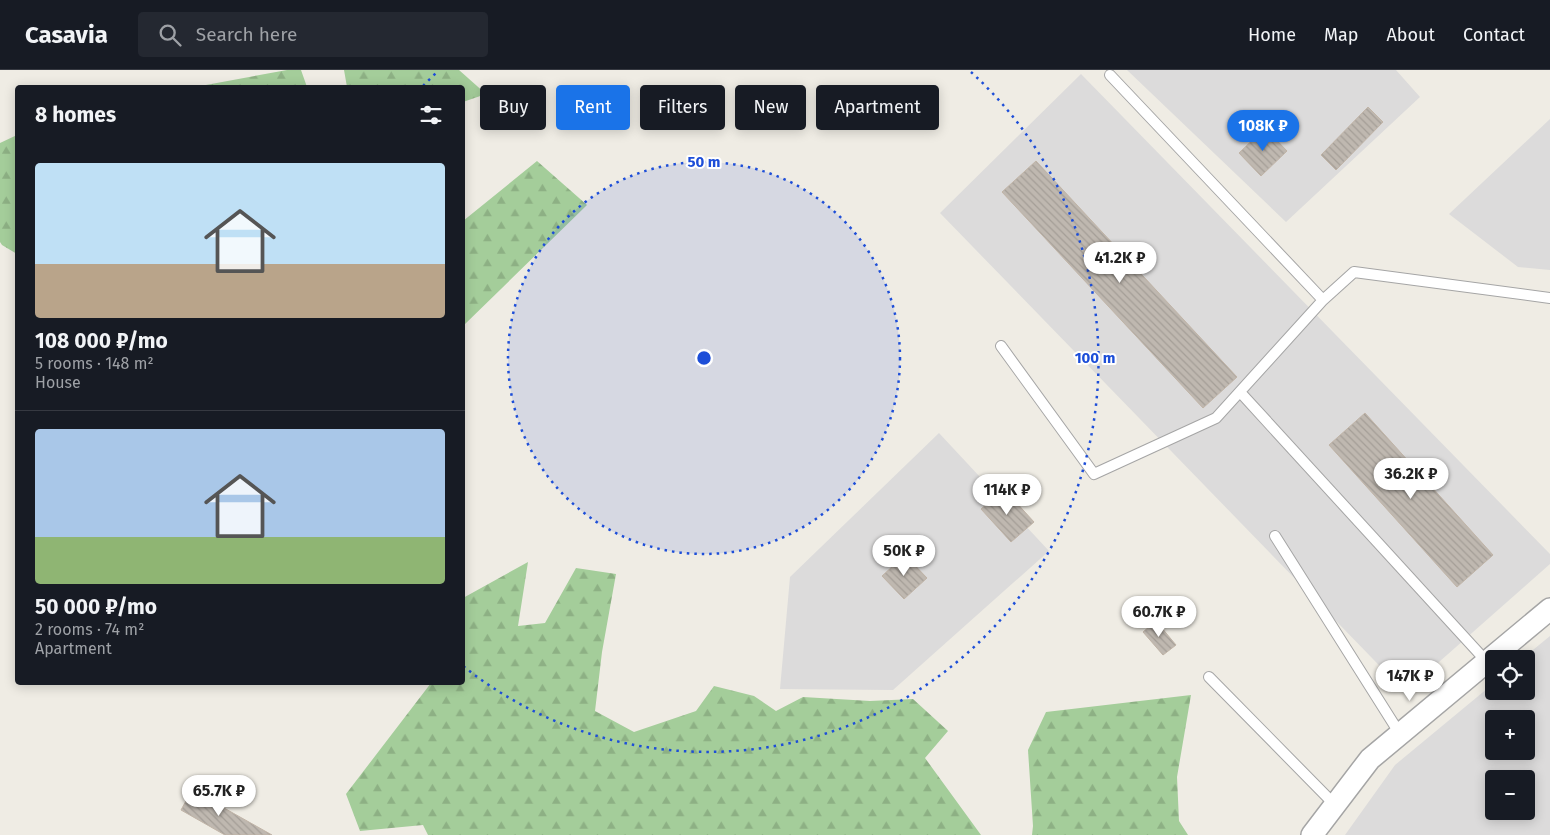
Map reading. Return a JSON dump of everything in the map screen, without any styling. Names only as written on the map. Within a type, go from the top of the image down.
[{"type":"street","points":[[1500,650],[1550,609]]},
{"type":"street","points":[[1312,835],[1336,806],[1370,758],[1485,663]]},
{"type":"lane","points":[[1110,75],[1323,300]]},
{"type":"lane","points":[[1001,346],[1094,474],[1216,418],[1323,300],[1354,272],[1550,298]]},
{"type":"lane","points":[[1240,392],[1485,661]]},
{"type":"lane","points":[[1275,536],[1400,734]]},
{"type":"lane","points":[[1209,677],[1336,806]]},
{"type":"shaded area","points":[[1127,70],[1396,70],[1420,97],[1286,222]]},
{"type":"shaded area","points":[[1081,74],[1550,554],[1550,564],[1405,692],[940,213]]},
{"type":"shaded area","points":[[1550,119],[1550,270],[1518,267],[1449,214]]},
{"type":"shaded area","points":[[939,433],[1049,551],[893,690],[780,689],[790,577]]},
{"type":"shaded area","points":[[1550,636],[1550,835],[1345,835],[1395,765],[1485,690],[1485,700],[1535,700],[1535,650],[1533,650]]},
{"type":"green space","points":[[287,70],[301,70],[306,85],[206,85]]},
{"type":"green space","points":[[344,70],[459,70],[480,89],[480,96],[465,101],[465,85],[347,85]]},
{"type":"green space","points":[[15,136],[15,253],[0,242],[0,143]]},
{"type":"green space","points":[[537,161],[587,205],[465,324],[465,219]]},
{"type":"green space","points":[[528,562],[518,626],[545,623],[576,568],[616,574],[602,652],[595,711],[634,732],[696,711],[714,686],[754,696],[776,711],[803,697],[870,701],[913,699],[948,731],[925,758],[981,835],[428,835],[423,825],[360,831],[346,794],[429,685],[465,685],[465,597]]},
{"type":"green space","points":[[1191,695],[1177,777],[1179,821],[1188,835],[1032,835],[1028,750],[1046,712]]},
{"type":"building","points":[[1368,107],[1383,122],[1336,170],[1321,155]]},
{"type":"building","points":[[1265,128],[1287,151],[1261,176],[1239,153]]},
{"type":"building","points":[[1036,161],[1237,377],[1203,408],[1002,192]]},
{"type":"building","points":[[1365,413],[1493,555],[1457,587],[1329,445]]},
{"type":"building","points":[[1004,489],[1034,522],[1011,542],[981,509]]},
{"type":"building","points":[[905,555],[927,578],[904,599],[882,576]]},
{"type":"building","points":[[1156,621],[1176,645],[1163,655],[1143,632]]},
{"type":"building","points":[[192,790],[272,835],[225,835],[181,810]]}]
